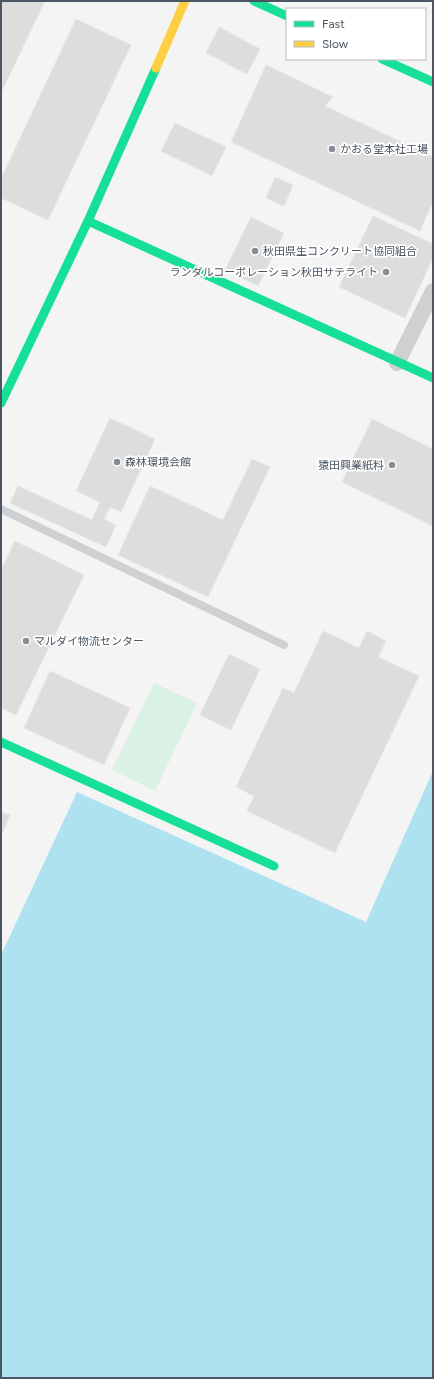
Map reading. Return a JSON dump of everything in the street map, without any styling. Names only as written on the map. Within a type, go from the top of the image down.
[{"type":"street","points":[[1,403],[88,221],[185,1]]},
{"type":"street","points":[[254,1],[286,16]]},
{"type":"street","points":[[384,60],[433,82]]},
{"type":"street","points":[[88,221],[433,378]]},
{"type":"street","points":[[397,362],[433,291]]},
{"type":"street","points":[[1,742],[274,866]]},
{"type":"lane","points":[[1,509],[284,645]]},
{"type":"green space","points":[[154,683],[197,703],[155,791],[112,770]]},
{"type":"water","points":[[433,771],[433,1378],[1,1378],[1,955],[77,792],[366,922]]},
{"type":"building","points":[[1,1],[41,1],[44,3],[1,93]]},
{"type":"building","points":[[76,19],[131,45],[48,220],[1,198],[1,179]]},
{"type":"building","points":[[219,27],[260,49],[247,74],[206,53]]},
{"type":"building","name":"かおる堂本社工場","points":[[266,65],[333,97],[325,106],[433,157],[433,207],[431,206],[420,231],[231,142]]},
{"type":"building","points":[[175,123],[226,147],[212,176],[161,151]]},
{"type":"building","points":[[275,177],[293,185],[284,206],[266,198]]},
{"type":"building","name":"ランダルコーポレーション秋田サテライト","points":[[373,216],[433,244],[433,258],[405,318],[339,287]]},
{"type":"building","name":"秋田県生コンクリート協同組合","points":[[251,217],[284,233],[258,286],[225,270]]},
{"type":"building","name":"森林環境会館","points":[[110,418],[155,439],[121,512],[110,507],[104,519],[116,525],[106,547],[10,503],[18,486],[92,520],[100,502],[76,491]]},
{"type":"building","name":"猿田興業紙料","points":[[372,419],[433,449],[433,526],[342,482]]},
{"type":"building","points":[[252,459],[270,467],[208,597],[118,555],[150,486],[223,520]]},
{"type":"building","name":"マルダイ物流センター","points":[[15,541],[84,575],[16,715],[1,708],[1,570]]},
{"type":"building","points":[[323,631],[359,648],[367,631],[386,641],[378,657],[419,676],[335,853],[247,811],[254,796],[236,787],[283,688],[294,693]]},
{"type":"building","points":[[229,654],[260,669],[231,730],[200,715]]},
{"type":"building","points":[[50,671],[130,708],[104,765],[24,728]]},
{"type":"building","points":[[1,812],[10,815],[3,832],[1,832]]},
{"type":"traffic: fast","points":[[254,1],[286,16]]},
{"type":"traffic: fast","points":[[384,60],[433,82]]},
{"type":"traffic: fast","points":[[1,403],[88,221],[156,68]]},
{"type":"traffic: fast","points":[[88,221],[433,378]]},
{"type":"traffic: fast","points":[[1,742],[274,866]]},
{"type":"traffic: slow","points":[[156,68],[185,1]]},
{"type":"place","name":"かおる堂本社工場","points":[[332,149]]},
{"type":"place","name":"秋田県生コンクリート協同組合","points":[[255,251]]},
{"type":"place","name":"ランダルコーポレーション秋田サテライト","points":[[386,272]]},
{"type":"place","name":"森林環境会館","points":[[117,462]]},
{"type":"place","name":"猿田興業紙料","points":[[392,465]]},
{"type":"place","name":"マルダイ物流センター","points":[[26,641]]}]
